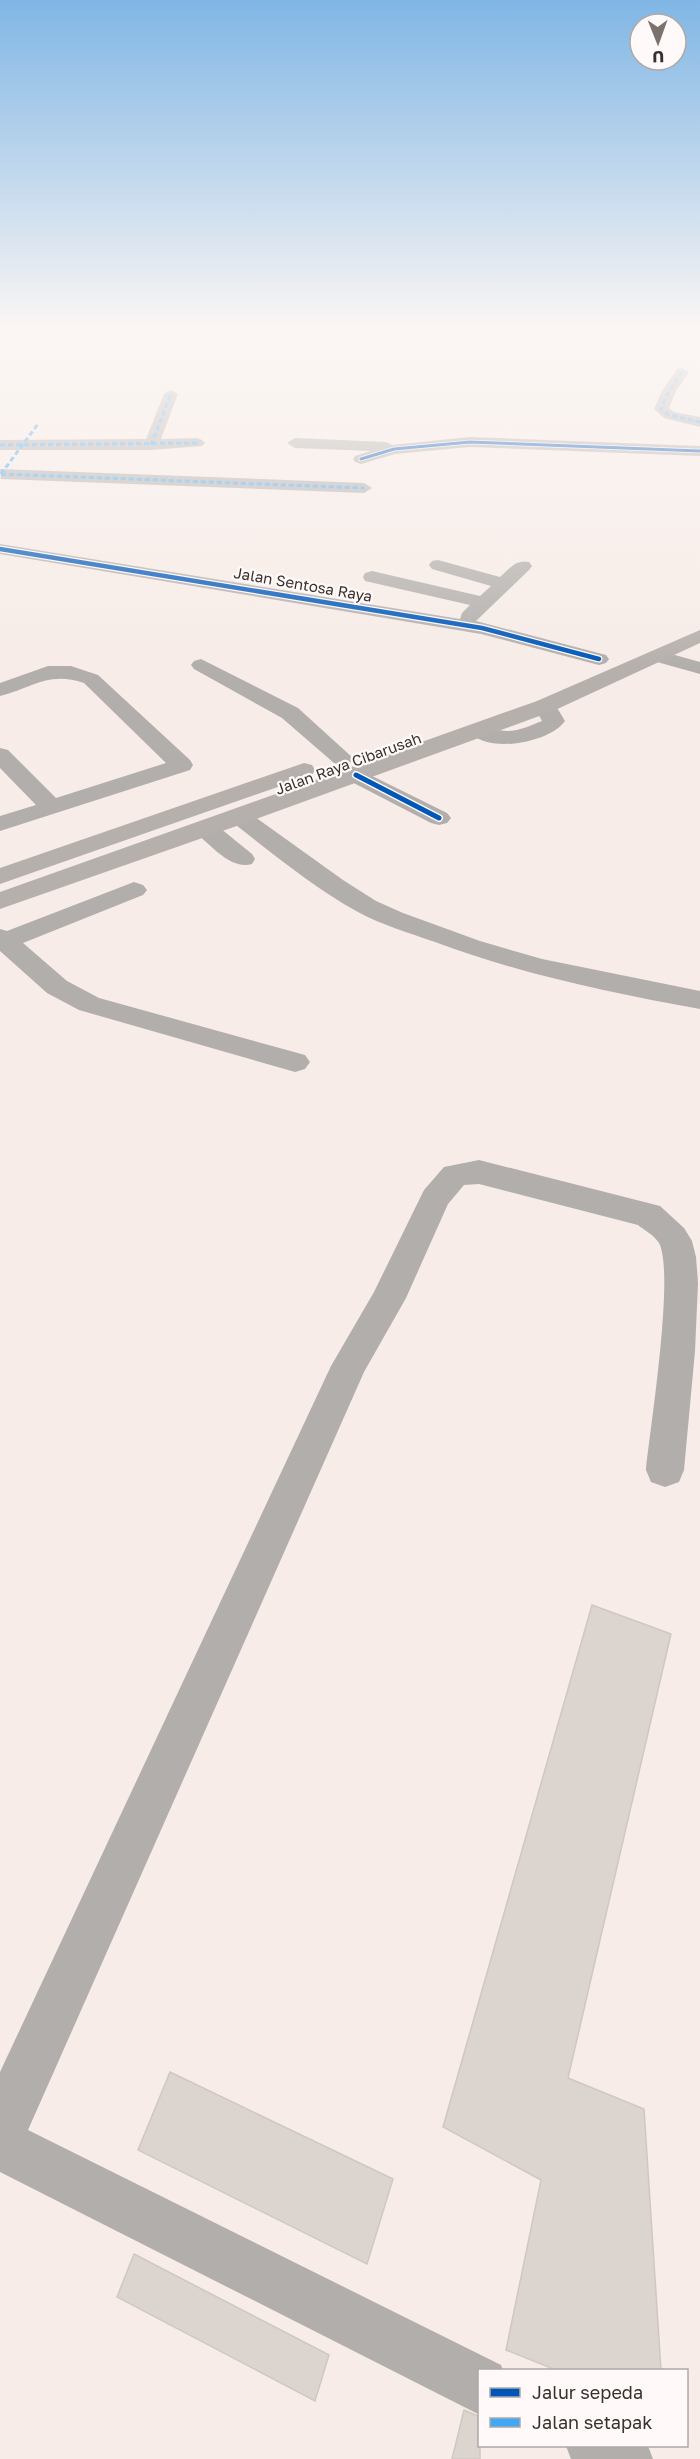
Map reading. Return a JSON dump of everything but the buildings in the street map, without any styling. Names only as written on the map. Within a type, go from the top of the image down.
[{"type":"main road","points":[[569,672],[700,615]]},
{"type":"main road","name":"Jalan Raya Cibarusah","points":[[0,876],[349,766],[479,730],[545,706],[700,636]]},
{"type":"main road","name":"Jalan Raya Cibarusah","points":[[0,901],[240,817],[349,766],[508,697]]},
{"type":"street","points":[[1,475],[25,440]]},
{"type":"street","points":[[151,445],[153,440]]},
{"type":"street","points":[[361,459],[403,448],[470,442],[700,451]]},
{"type":"street","points":[[0,446],[197,443]]},
{"type":"street","points":[[295,443],[403,448]]},
{"type":"street","points":[[1,475],[364,488]]},
{"type":"street","name":"Jalan Sentosa Raya","points":[[0,538],[355,596],[599,659]]},
{"type":"street","name":"Jalan Sentosa Raya","points":[[0,549],[470,624]]},
{"type":"street","points":[[438,565],[504,584]]},
{"type":"street","points":[[470,624],[484,603],[523,566]]},
{"type":"street","points":[[372,577],[484,603]]},
{"type":"street","points":[[657,656],[700,668]]},
{"type":"street","points":[[201,665],[290,713],[349,766],[439,818]]},
{"type":"street","points":[[0,690],[48,672],[71,672],[91,679],[182,765],[0,824]]},
{"type":"street","points":[[0,754],[52,807]]},
{"type":"street","points":[[240,817],[309,868],[368,906],[398,920],[479,950],[527,964],[650,992],[700,1000]]},
{"type":"street","points":[[206,829],[243,859]]},
{"type":"street","points":[[134,890],[2,940],[57,987],[89,1004],[295,1062]]},
{"type":"street","points":[[0,2131],[349,1366],[389,1298],[435,1198],[455,1175],[479,1172],[648,1215],[664,1226],[676,1242],[680,1268],[679,1330],[665,1470]]},
{"type":"street","points":[[0,2144],[478,2385]]},
{"type":"street","points":[[600,2447],[623,2459]]},
{"type":"marked path","points":[[1,474],[26,440]]},
{"type":"marked path","points":[[151,445],[153,440]]},
{"type":"marked path","points":[[0,445],[197,443]]},
{"type":"marked path","points":[[1,474],[364,488]]},
{"type":"cycle path","points":[[361,459],[394,449],[470,442],[700,451]]},
{"type":"cycle path","points":[[0,549],[482,628],[599,659]]},
{"type":"cycle path","points":[[356,775],[439,818]]}]
